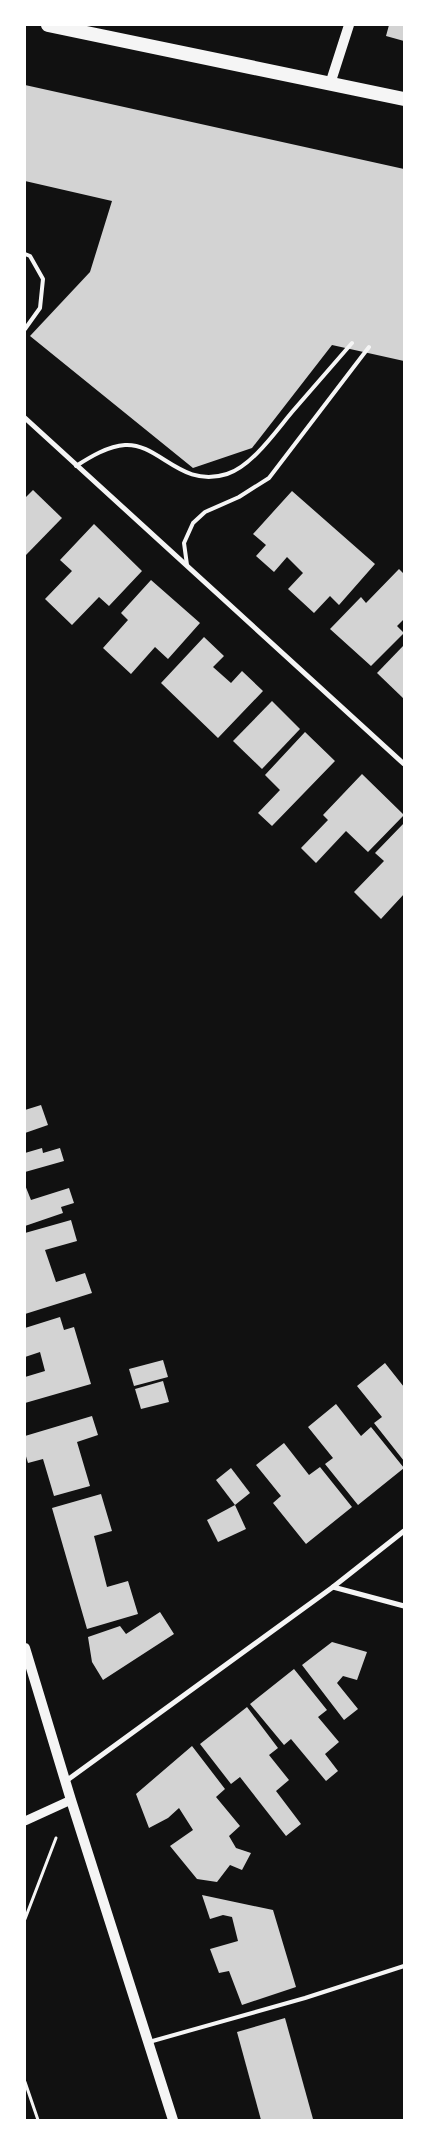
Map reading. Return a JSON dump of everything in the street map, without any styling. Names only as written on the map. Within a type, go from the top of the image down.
[{"type":"highway","points":[[48,25],[404,99]]},
{"type":"main road","points":[[330,84],[349,25]]},
{"type":"main road","points":[[25,1648],[71,1800],[173,2120]]},
{"type":"street","points":[[25,418],[404,764]]},
{"type":"street","points":[[66,1781],[333,1587],[404,1531]]},
{"type":"street","points":[[333,1587],[404,1606]]},
{"type":"street","points":[[25,1821],[71,1800]]},
{"type":"lane","points":[[25,254],[30,256],[43,279],[40,308],[25,329]]},
{"type":"lane","points":[[76,466],[99,453],[125,445],[148,450],[187,474],[205,477],[228,474],[246,463],[264,446],[352,343]]},
{"type":"lane","points":[[187,567],[184,543],[193,523],[205,512],[239,496],[269,478],[369,347]]},
{"type":"lane","points":[[149,2042],[305,1998],[404,1966]]},
{"type":"path","points":[[25,1919],[71,1800]]},
{"type":"path","points":[[25,2082],[38,2120]]},
{"type":"building","points":[[389,25],[404,25],[404,41],[386,36]]},
{"type":"building","points":[[25,85],[404,169],[404,361],[332,345],[252,448],[193,468],[30,336],[90,272],[112,201],[25,181]]},
{"type":"building","points":[[33,490],[62,518],[25,556],[25,498]]},
{"type":"building","points":[[292,491],[375,564],[339,605],[330,596],[314,613],[288,589],[303,573],[287,557],[274,572],[256,556],[266,545],[253,534]]},
{"type":"building","points":[[94,524],[142,571],[109,606],[99,597],[72,625],[45,599],[72,571],[60,560]]},
{"type":"building","points":[[399,569],[404,574],[404,619],[397,626],[404,633],[371,666],[330,629],[361,597],[366,603]]},
{"type":"building","points":[[151,580],[200,623],[168,659],[155,647],[131,674],[103,648],[128,620],[121,613]]},
{"type":"building","points":[[204,637],[224,656],[213,667],[231,683],[242,671],[263,691],[218,738],[161,683]]},
{"type":"building","points":[[404,645],[404,699],[377,673]]},
{"type":"building","points":[[272,701],[300,729],[262,769],[233,741]]},
{"type":"building","points":[[305,732],[335,761],[272,826],[258,813],[280,790],[265,775]]},
{"type":"building","points":[[362,774],[404,815],[368,852],[346,831],[316,863],[301,848],[328,820],[323,815]]},
{"type":"building","points":[[404,823],[404,894],[381,919],[354,892],[384,861],[375,853]]},
{"type":"building","points":[[41,1105],[48,1125],[25,1133],[25,1110]]},
{"type":"building","points":[[42,1148],[43,1153],[60,1148],[64,1161],[25,1172],[25,1153]]},
{"type":"building","points":[[25,1185],[31,1200],[69,1188],[74,1203],[61,1207],[63,1213],[25,1226]]},
{"type":"building","points":[[71,1220],[77,1241],[45,1250],[56,1282],[85,1273],[92,1293],[25,1314],[25,1233]]},
{"type":"building","points":[[60,1317],[64,1330],[74,1327],[91,1384],[25,1403],[25,1377],[45,1371],[40,1352],[25,1357],[25,1328]]},
{"type":"building","points":[[163,1360],[168,1377],[134,1386],[129,1369]]},
{"type":"building","points":[[385,1363],[404,1387],[404,1461],[374,1423],[382,1417],[357,1386]]},
{"type":"building","points":[[163,1381],[169,1402],[141,1409],[135,1389]]},
{"type":"building","points":[[336,1404],[361,1436],[371,1427],[404,1468],[358,1505],[325,1464],[333,1458],[308,1427]]},
{"type":"building","points":[[92,1416],[98,1435],[77,1442],[90,1486],[54,1496],[43,1459],[28,1463],[25,1453],[25,1436]]},
{"type":"building","points":[[284,1443],[309,1475],[320,1467],[352,1507],[306,1544],[273,1503],[281,1496],[256,1465]]},
{"type":"building","points":[[231,1468],[250,1493],[235,1505],[216,1480]]},
{"type":"building","points":[[101,1494],[112,1531],[94,1536],[107,1587],[128,1581],[138,1614],[87,1629],[52,1508]]},
{"type":"building","points":[[235,1505],[246,1529],[218,1542],[207,1520]]},
{"type":"building","points":[[160,1612],[174,1634],[103,1680],[92,1662],[88,1637],[120,1626],[126,1634]]},
{"type":"building","points":[[332,1642],[367,1652],[357,1680],[343,1676],[337,1683],[358,1709],[344,1720],[302,1665]]},
{"type":"building","points":[[294,1669],[327,1710],[318,1717],[339,1742],[325,1754],[338,1771],[326,1781],[291,1739],[284,1745],[250,1704]]},
{"type":"building","points":[[247,1707],[278,1748],[269,1755],[289,1780],[276,1791],[301,1824],[286,1836],[240,1777],[231,1784],[200,1744]]},
{"type":"building","points":[[192,1746],[225,1789],[216,1797],[240,1826],[229,1836],[236,1848],[251,1853],[242,1870],[230,1865],[217,1882],[197,1879],[170,1846],[193,1830],[179,1808],[168,1818],[149,1828],[136,1794]]},
{"type":"building","points":[[202,1895],[273,1910],[296,1987],[242,2005],[229,1971],[219,1973],[210,1949],[238,1941],[232,1917],[223,1915],[210,1919]]},
{"type":"building","points":[[285,2018],[313,2119],[261,2120],[237,2032]]}]
